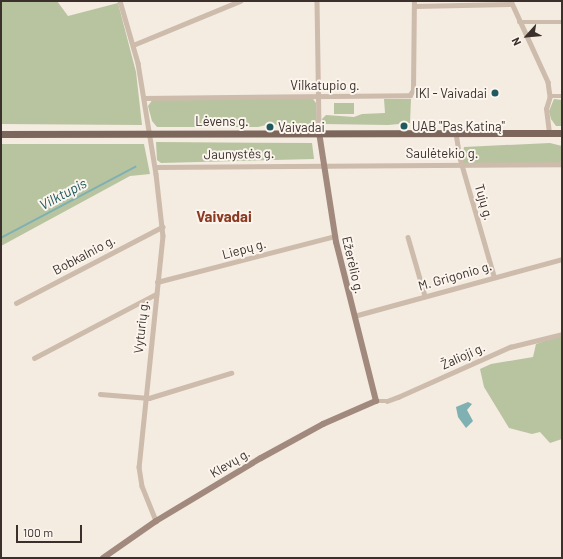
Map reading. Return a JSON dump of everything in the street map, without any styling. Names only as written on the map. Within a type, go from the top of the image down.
[{"type":"main road","name":"Lėvens g.","points":[[1,134],[319,132],[562,133]]},
{"type":"main road","name":"Ežerėlio g.","points":[[319,132],[322,164],[335,236],[376,400]]},
{"type":"main road","name":"Klevų g.","points":[[104,558],[156,521],[261,458],[323,424],[376,400]]},
{"type":"street","name":"Vyturių g.","points":[[120,1],[133,45],[144,98],[155,167],[162,227],[144,398],[139,467],[142,486],[156,521]]},
{"type":"street","points":[[133,45],[240,1]]},
{"type":"street","points":[[317,1],[319,132]]},
{"type":"street","points":[[414,4],[511,3],[548,82],[550,96],[546,109],[549,133]]},
{"type":"street","name":"Vilkatupio g.","points":[[144,98],[402,96],[412,94],[414,4]]},
{"type":"street","points":[[519,22],[562,22]]},
{"type":"street","points":[[550,96],[562,96]]},
{"type":"street","name":"Tujų g.","points":[[456,133],[461,164],[494,276]]},
{"type":"street","name":"Saulėtekio g.","points":[[322,164],[562,164]]},
{"type":"street","name":"Jaunystės g.","points":[[155,167],[322,164]]},
{"type":"street","name":"Bobkalnio g.","points":[[16,303],[162,227]]},
{"type":"street","name":"Liepų g.","points":[[157,282],[335,236]]},
{"type":"street","points":[[408,237],[425,296]]},
{"type":"street","name":"M. Grigonio g.","points":[[354,316],[494,276],[562,259]]},
{"type":"street","points":[[34,358],[156,294]]},
{"type":"street","name":"Žalioji g.","points":[[376,400],[387,401],[398,398],[510,347],[562,334]]},
{"type":"street","points":[[100,394],[144,398],[231,373]]},
{"type":"green space","points":[[1,1],[57,1],[68,16],[118,3],[136,72],[142,125],[1,124]]},
{"type":"green space","points":[[153,99],[313,99],[316,103],[317,125],[312,128],[270,124],[258,127],[157,127],[152,121],[148,106]]},
{"type":"green space","points":[[384,99],[411,99],[410,123],[388,125],[323,124],[322,119],[326,115],[354,117],[362,114],[385,113]]},
{"type":"green space","points":[[554,99],[562,100],[562,126],[556,126],[551,119],[549,111]]},
{"type":"green space","points":[[334,103],[354,103],[354,114],[334,114]]},
{"type":"green space","points":[[156,142],[312,143],[314,159],[161,163],[157,160]]},
{"type":"green space","points":[[550,143],[562,146],[562,164],[461,164],[464,147]]},
{"type":"green space","points":[[1,144],[144,144],[150,174],[130,176],[1,246]]},
{"type":"green space","points":[[562,335],[562,439],[550,443],[540,432],[532,434],[509,428],[484,387],[480,369],[491,364],[533,357],[536,344]]},
{"type":"water","points":[[468,402],[472,404],[467,410],[473,421],[466,428],[458,417],[456,407]]},
{"type":"waterway","name":"Vilktupis","points":[[1,238],[135,167]]},
{"type":"place","name":"IKI - Vaivadai","points":[[495,93]]},
{"type":"place","name":"UAB \"Pas Katiną\"","points":[[404,126]]},
{"type":"place","name":"Vaivadai","points":[[270,127]]},
{"type":"district","name":"Vaivadai","points":[[224,217]]}]
